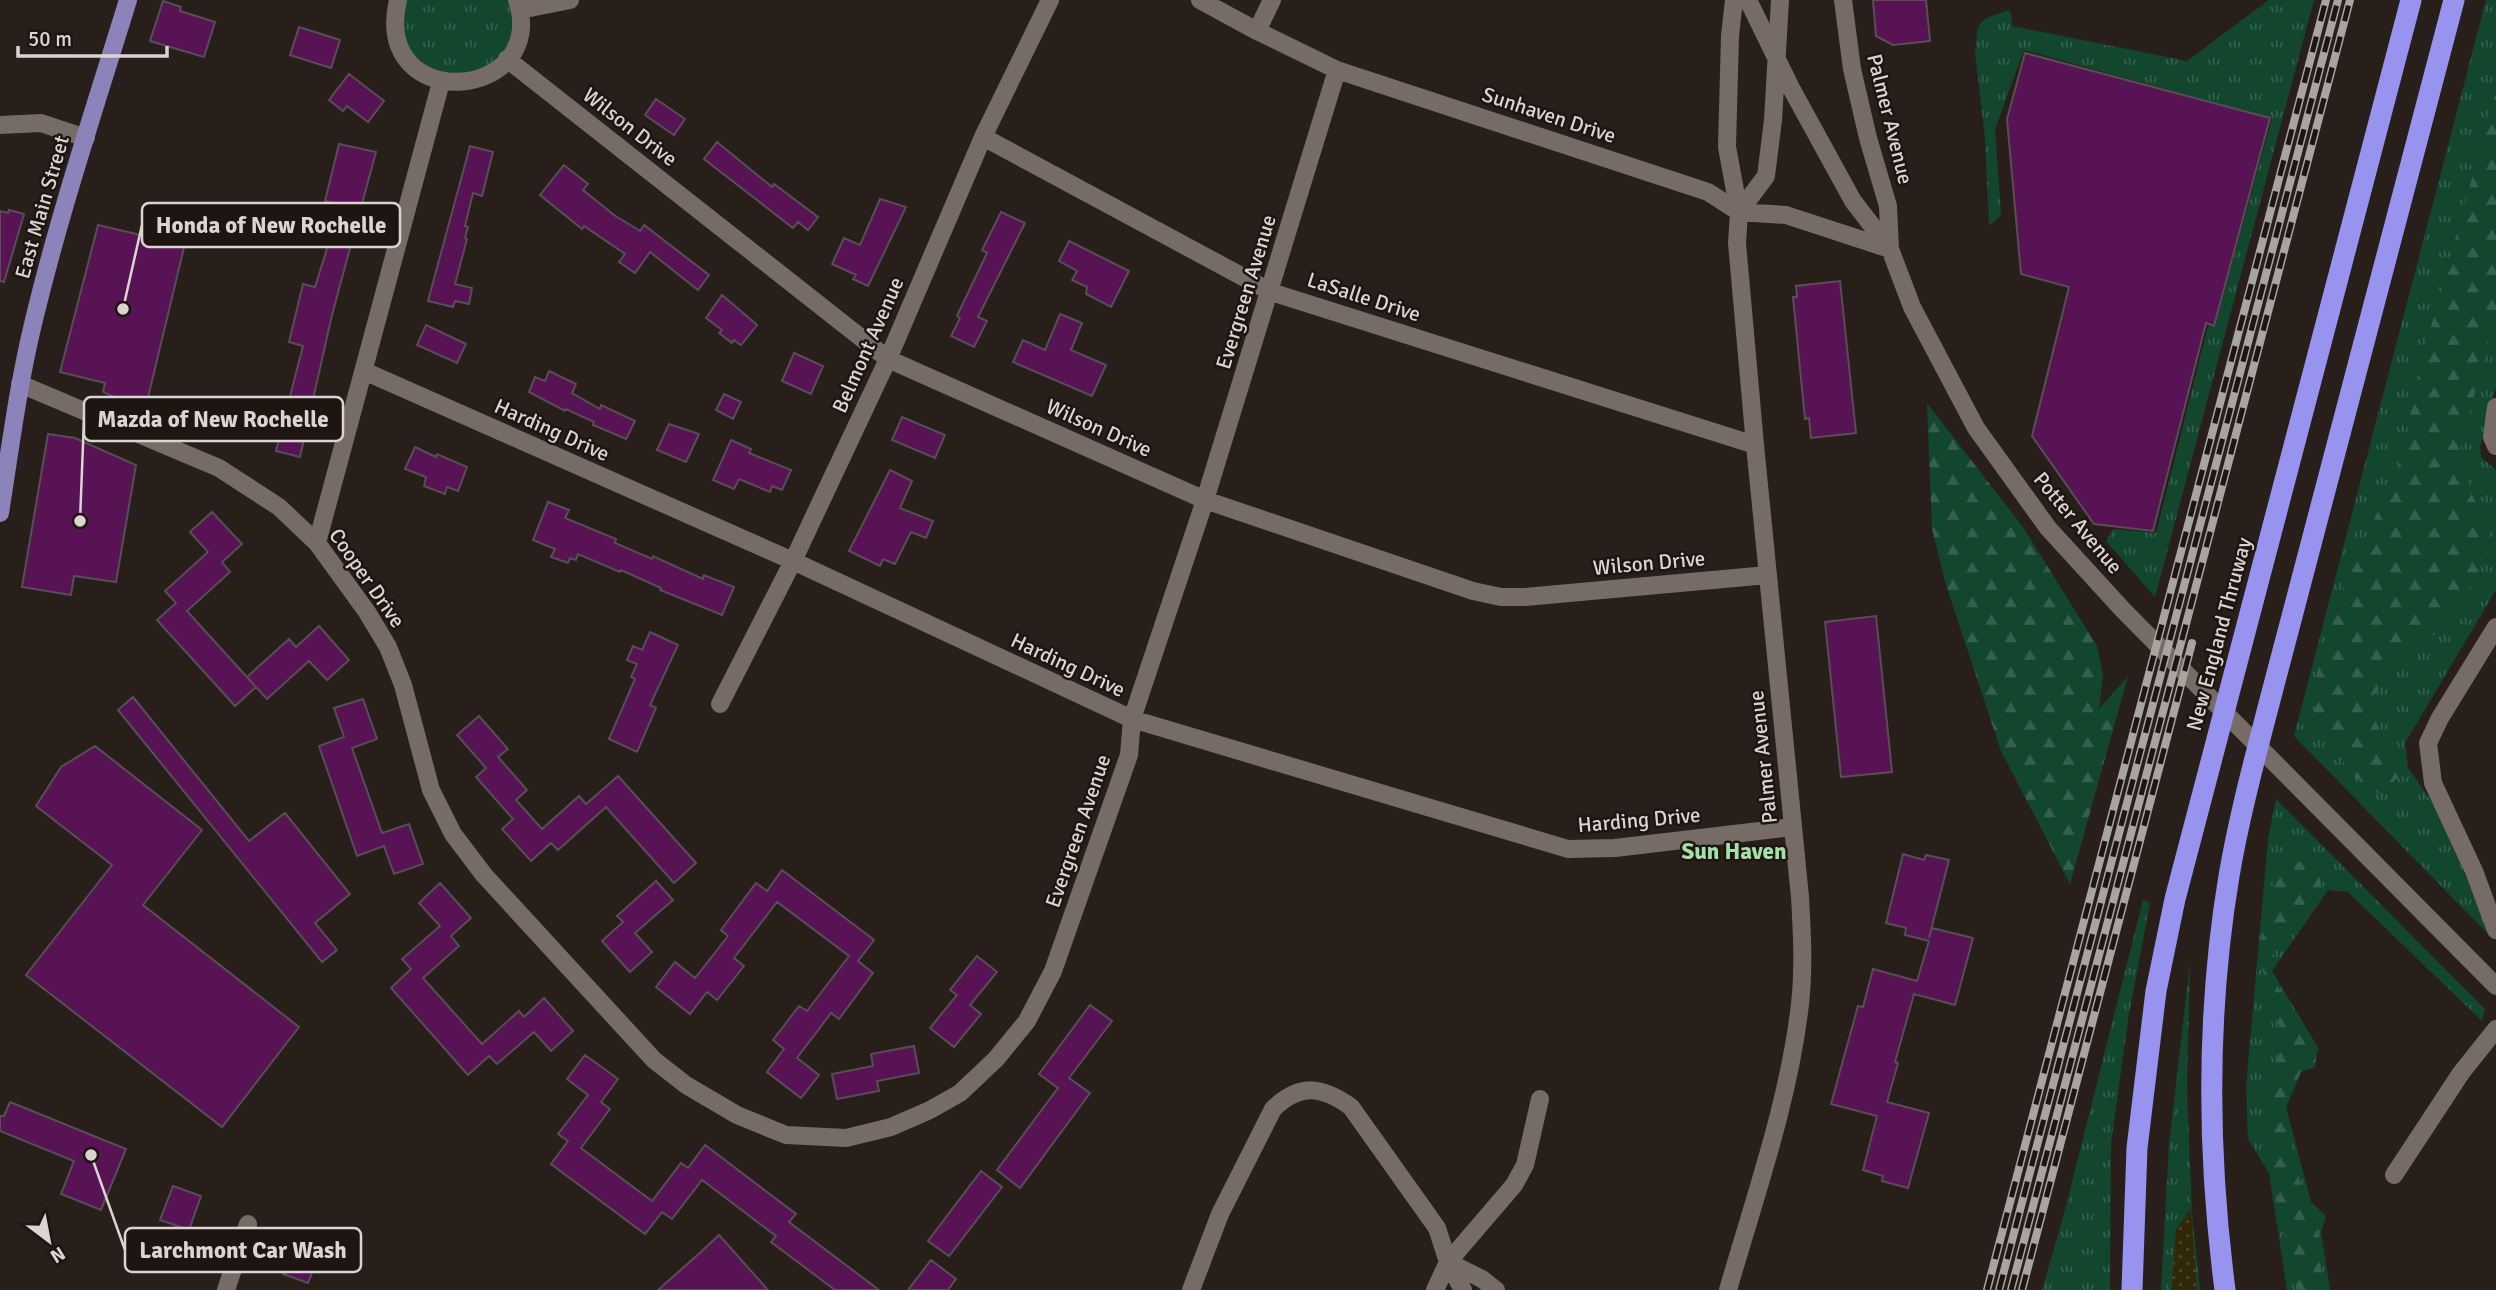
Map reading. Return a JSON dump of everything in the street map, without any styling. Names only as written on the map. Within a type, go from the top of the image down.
[{"type":"highway","name":"New England Thruway","points":[[2132,1290],[2137,1149],[2156,991],[2175,899],[2411,0]]},
{"type":"highway","points":[[2225,1290],[2212,1163],[2210,1090],[2213,1006],[2229,875],[2270,700],[2454,0]]},
{"type":"main road","name":"East Main Street","points":[[0,513],[20,384],[33,323],[128,0]]},
{"type":"street","points":[[396,0],[394,21],[398,41],[407,59],[422,73],[441,82],[459,84],[494,72],[507,59],[516,44],[520,27],[518,5],[570,0]]},
{"type":"street","name":"Belmont Avenue","points":[[720,704],[793,562],[888,359],[983,137],[1049,0]]},
{"type":"street","name":"Sunhaven Drive","points":[[1200,0],[1338,70],[1708,192],[1739,212],[1786,215],[1890,249]]},
{"type":"street","points":[[1257,31],[1272,0]]},
{"type":"street","name":"Palmer Avenue","points":[[1728,1290],[1783,1098],[1801,1002],[1800,897],[1755,445],[1738,243],[1739,212],[1727,147],[1730,36],[1734,0]]},
{"type":"street","name":"Potter Avenue","points":[[1748,0],[1853,201],[1890,249],[1912,307],[1979,433],[2048,528],[2123,610],[2496,986]]},
{"type":"street","points":[[1739,212],[1766,176],[1773,120],[1780,0]]},
{"type":"street","name":"Palmer Avenue","points":[[1843,0],[1852,69],[1888,206],[1890,249]]},
{"type":"street","name":"Wilson Drive","points":[[507,59],[888,359],[1205,500],[1460,586],[1501,597],[1768,575]]},
{"type":"street","name":"Evergreen Avenue","points":[[622,1024],[654,1060],[686,1085],[737,1115],[786,1135],[846,1138],[891,1127],[930,1111],[960,1093],[996,1059],[1027,1021],[1058,960],[1129,755],[1132,719],[1205,500],[1338,70]]},
{"type":"street","points":[[317,543],[441,82]]},
{"type":"street","points":[[0,125],[41,122],[86,138]]},
{"type":"street","name":"LaSalle Drive","points":[[983,137],[1270,292],[1755,445]]},
{"type":"street","name":"Harding Drive","points":[[364,371],[793,562],[1132,719],[1567,849],[1615,848],[1793,827]]},
{"type":"street","name":"Cooper Drive","points":[[20,384],[219,468],[279,507],[317,543],[367,612],[388,647],[403,685],[431,789],[453,834],[484,875],[622,1024]]},
{"type":"street","points":[[2496,407],[2492,437],[2496,446]]},
{"type":"street","points":[[2496,628],[2440,718],[2428,743],[2433,783],[2474,871],[2496,930]]},
{"type":"street","points":[[2394,1175],[2461,1073],[2496,1029]]},
{"type":"street","points":[[1191,1290],[1220,1214],[1273,1109],[1286,1096],[1304,1090],[1336,1096],[1351,1107],[1437,1228],[1448,1262],[1463,1290]]},
{"type":"street","points":[[1434,1290],[1448,1262],[1514,1185],[1525,1165],[1541,1099]]},
{"type":"street","points":[[226,1290],[248,1224]]},
{"type":"street","points":[[1448,1262],[1482,1279],[1496,1290]]},
{"type":"green space","points":[[406,0],[510,0],[513,37],[505,54],[475,76],[438,75],[410,52],[403,35]]},
{"type":"green space","points":[[2269,0],[2314,0],[2155,597],[2106,541],[2113,529],[2156,533],[2208,326],[2215,327],[2272,118],[2024,50],[1995,129],[2001,215],[1989,226],[1985,138],[1975,51],[1978,27],[1985,19],[2008,10],[2011,13],[2012,26],[2187,61]]},
{"type":"green space","points":[[2486,0],[2496,0],[2496,386],[2480,447],[2481,457],[2496,470],[2496,590],[2405,743],[2408,768],[2441,815],[2490,936],[2294,736]]},
{"type":"green space","points":[[2496,92],[2496,312],[2461,446],[2470,489],[2492,543],[2474,582],[2437,633],[2402,651],[2372,699],[2380,742],[2398,777],[2380,795],[2351,774],[2315,712],[2317,674],[2331,614],[2402,459],[2419,370]]},
{"type":"green space","points":[[1927,403],[2023,527],[2097,646],[2103,675],[2099,709],[2128,676],[2070,884],[2001,751],[1946,585],[1932,529]]},
{"type":"green space","points":[[2276,799],[2485,1009],[2482,1021],[2348,892],[2328,890],[2272,971],[2319,1049],[2283,1095],[2311,1202],[2326,1216],[2321,1232],[2330,1290],[2287,1290],[2269,1173],[2248,1139],[2246,1087],[2268,839]]},
{"type":"green space","points":[[2287,861],[2297,861],[2319,869],[2321,887],[2303,911],[2282,929],[2269,964],[2285,1004],[2317,1052],[2315,1067],[2301,1072],[2284,1112],[2302,1190],[2316,1213],[2323,1290],[2297,1290],[2271,1170],[2267,1134],[2272,1084],[2283,1038],[2263,972],[2260,946],[2273,883]]},
{"type":"green space","points":[[2143,900],[2150,903],[2129,1014],[2111,1143],[2110,1290],[2042,1290],[2065,1210]]},
{"type":"green space","points":[[2190,963],[2187,1088],[2192,1214],[2200,1290],[2161,1290],[2169,1144]]},
{"type":"sand","points":[[2191,1208],[2197,1290],[2171,1290],[2176,1230]]},
{"type":"building","points":[[1873,0],[1926,0],[1930,41],[1893,45],[1876,36]]},
{"type":"building","points":[[163,1],[181,7],[180,11],[215,22],[204,57],[150,41]]},
{"type":"building","points":[[299,27],[340,40],[331,68],[290,55]]},
{"type":"building","points":[[2025,53],[2270,118],[2214,326],[2206,323],[2153,531],[2094,524],[2032,436],[2069,287],[2021,274],[2007,119]]},
{"type":"building","points":[[349,74],[384,101],[368,122],[347,106],[343,111],[329,100]]},
{"type":"building","points":[[656,99],[685,119],[674,135],[645,115]]},
{"type":"building","points":[[717,142],[772,187],[774,184],[818,217],[808,230],[798,222],[793,228],[704,159]]},
{"type":"building","points":[[339,144],[376,152],[332,315],[300,457],[276,451],[303,346],[289,342],[303,284],[315,287],[326,252],[336,203],[325,201]]},
{"type":"building","points":[[470,146],[493,152],[482,196],[473,193],[465,226],[468,227],[467,239],[455,284],[472,288],[469,304],[455,301],[453,307],[428,301]]},
{"type":"building","points":[[564,165],[588,184],[583,190],[614,215],[640,231],[644,225],[709,275],[698,290],[650,252],[635,273],[619,262],[625,254],[584,226],[582,229],[540,195]]},
{"type":"building","points":[[880,199],[906,207],[868,286],[853,279],[856,275],[832,264],[844,238],[860,245]]},
{"type":"building","points":[[170,204],[193,210],[145,410],[103,392],[105,383],[60,372],[98,225],[162,240]]},
{"type":"building","points":[[9,210],[24,214],[4,282],[0,281],[0,211],[8,213]]},
{"type":"building","points":[[1001,212],[1025,223],[978,317],[987,321],[974,347],[951,336],[960,318],[957,316],[987,253],[982,250]]},
{"type":"building","points":[[1069,241],[1129,271],[1111,307],[1086,294],[1087,287],[1072,280],[1077,271],[1059,261]]},
{"type":"building","points":[[1840,281],[1856,433],[1811,438],[1809,418],[1805,419],[1793,297],[1797,297],[1796,286]]},
{"type":"building","points":[[722,295],[757,325],[741,345],[734,340],[732,343],[719,333],[722,330],[706,318]]},
{"type":"building","points":[[1060,314],[1082,323],[1071,350],[1106,365],[1092,396],[1013,362],[1023,340],[1045,350]]},
{"type":"building","points":[[426,325],[466,344],[457,363],[417,345]]},
{"type":"building","points":[[794,353],[823,366],[811,394],[782,381]]},
{"type":"building","points":[[549,371],[576,384],[572,393],[600,409],[601,405],[635,421],[626,439],[529,392],[535,377],[545,381]]},
{"type":"building","points":[[724,394],[741,402],[733,419],[716,410]]},
{"type":"building","points":[[902,417],[945,435],[935,458],[892,440]]},
{"type":"building","points":[[669,424],[699,434],[686,462],[657,450]]},
{"type":"building","points":[[48,434],[75,438],[136,465],[116,582],[74,576],[71,595],[22,587]]},
{"type":"building","points":[[731,440],[751,449],[749,453],[791,470],[782,490],[772,486],[770,492],[739,479],[734,489],[713,480]]},
{"type":"building","points":[[415,447],[467,467],[458,491],[447,487],[445,494],[424,486],[426,477],[405,469]]},
{"type":"building","points":[[890,470],[912,481],[900,508],[933,521],[926,538],[911,532],[895,564],[883,559],[880,566],[849,551]]},
{"type":"building","points":[[548,502],[569,510],[565,518],[616,539],[615,543],[652,559],[653,556],[703,579],[704,575],[734,587],[722,615],[578,554],[576,560],[570,558],[568,563],[551,557],[555,549],[533,540]]},
{"type":"building","points":[[212,512],[242,544],[222,562],[230,572],[187,611],[255,686],[247,677],[289,639],[296,647],[319,626],[349,660],[327,680],[309,661],[267,699],[256,687],[235,706],[157,620],[176,603],[165,591],[208,552],[190,532]]},
{"type":"building","points":[[1876,616],[1892,772],[1841,777],[1825,622]]},
{"type":"building","points":[[650,632],[678,645],[650,705],[656,708],[637,752],[609,739],[635,679],[631,677],[637,664],[627,660],[633,646],[642,650]]},
{"type":"building","points":[[133,697],[249,841],[285,813],[350,894],[315,923],[337,950],[322,962],[118,710]]},
{"type":"building","points":[[363,699],[377,739],[352,748],[382,833],[409,824],[423,864],[394,874],[384,846],[357,856],[319,746],[344,737],[334,708]]},
{"type":"building","points":[[479,716],[508,749],[498,757],[527,790],[516,800],[542,829],[579,796],[586,804],[618,776],[696,863],[674,883],[606,807],[558,850],[551,843],[531,861],[502,829],[513,819],[476,777],[486,768],[457,735]]},
{"type":"building","points":[[95,746],[202,830],[143,905],[299,1027],[222,1127],[26,975],[112,865],[36,806],[61,767]]},
{"type":"building","points":[[1903,854],[1924,860],[1926,855],[1949,860],[1929,938],[1932,928],[1973,938],[1955,1005],[1914,994],[1895,1062],[1898,1063],[1887,1102],[1929,1113],[1908,1188],[1882,1181],[1883,1176],[1863,1170],[1877,1116],[1831,1104],[1858,1006],[1863,1007],[1873,969],[1917,981],[1929,941],[1905,935],[1906,928],[1886,923]]},
{"type":"building","points":[[782,870],[874,940],[858,961],[873,973],[839,1019],[831,1013],[797,1058],[819,1075],[801,1098],[767,1072],[784,1049],[773,1040],[799,1006],[807,1011],[849,956],[777,902],[734,958],[744,966],[717,1000],[707,992],[690,1014],[656,987],[675,962],[695,978],[728,936],[721,930],[756,883],[767,891]]},
{"type":"building","points":[[656,881],[673,900],[635,933],[652,952],[630,972],[602,941],[623,922],[617,916]]},
{"type":"building","points":[[440,883],[471,918],[451,936],[459,946],[423,978],[482,1044],[519,1011],[524,1017],[544,998],[573,1031],[551,1051],[534,1032],[497,1064],[489,1056],[468,1075],[391,988],[411,969],[402,959],[440,926],[419,903]]},
{"type":"building","points":[[977,956],[997,972],[970,1005],[981,1014],[954,1047],[930,1028],[957,995],[950,990]]},
{"type":"building","points":[[1090,1005],[1112,1021],[1069,1078],[1090,1093],[1020,1188],[997,1170],[1058,1088],[1039,1074]]},
{"type":"building","points":[[914,1046],[919,1073],[877,1081],[879,1091],[837,1099],[832,1074],[873,1066],[871,1054]]},
{"type":"building","points":[[585,1055],[618,1079],[601,1102],[610,1109],[581,1148],[652,1201],[681,1163],[688,1168],[705,1145],[796,1214],[789,1222],[879,1290],[835,1290],[771,1242],[776,1236],[702,1180],[672,1219],[662,1212],[645,1234],[551,1164],[568,1141],[558,1134],[588,1095],[567,1079]]},
{"type":"building","points":[[10,1102],[126,1149],[101,1210],[61,1194],[74,1161],[0,1131],[0,1116],[4,1116]]},
{"type":"building","points":[[981,1171],[1002,1187],[949,1256],[928,1241]]},
{"type":"building","points":[[173,1186],[201,1196],[189,1230],[160,1220]]},
{"type":"building","points":[[301,1234],[333,1244],[328,1260],[318,1257],[308,1283],[283,1274],[293,1245],[296,1246]]},
{"type":"building","points":[[719,1235],[768,1290],[658,1290],[702,1251]]},
{"type":"building","points":[[931,1260],[956,1279],[948,1290],[908,1290]]},
{"type":"railway","points":[[1987,1290],[2326,0]]},
{"type":"railway","points":[[1999,1290],[2338,0]]},
{"type":"railway","points":[[2011,1290],[2350,0]]},
{"type":"railway","points":[[2022,1290],[2192,643]]},
{"type":"place","name":"Honda of New Rochelle","points":[[123,309]]},
{"type":"place","name":"Mazda of New Rochelle","points":[[80,521]]},
{"type":"place","name":"Larchmont Car Wash","points":[[91,1155]]},
{"type":"district","name":"Sun Haven","points":[[1734,851]]}]
